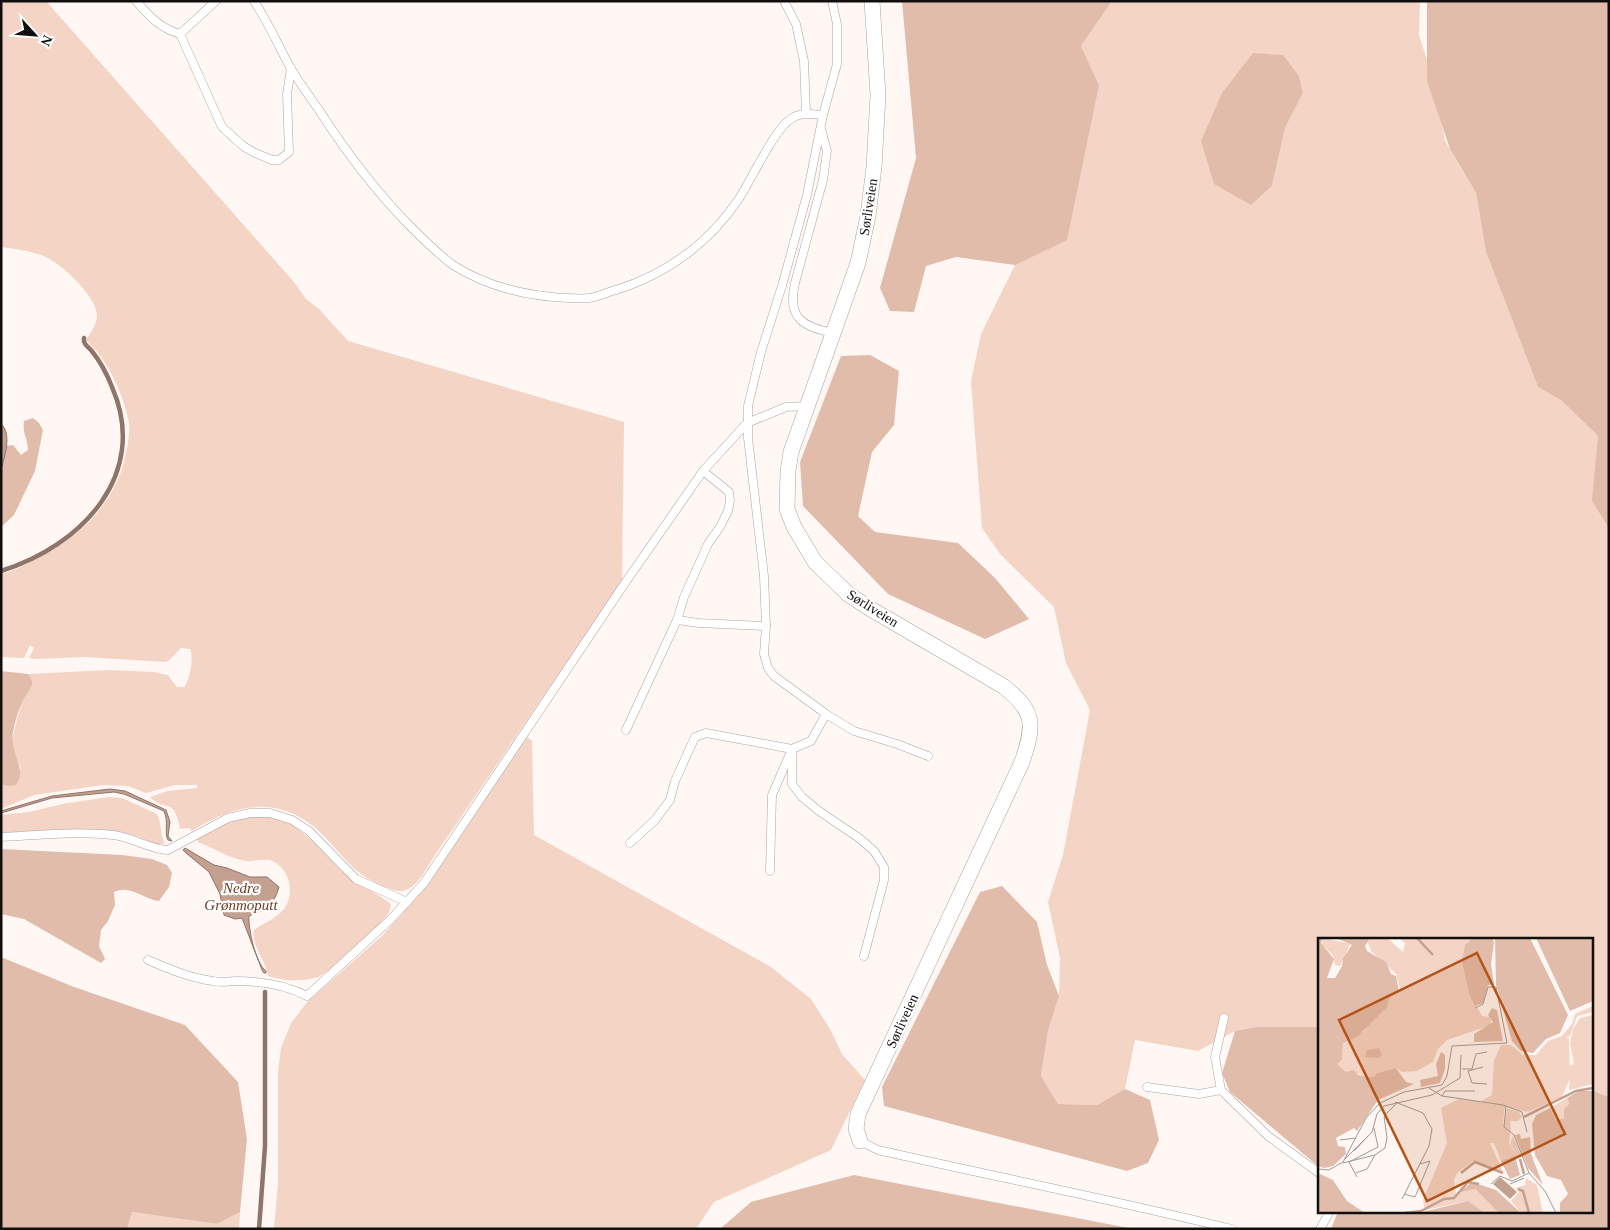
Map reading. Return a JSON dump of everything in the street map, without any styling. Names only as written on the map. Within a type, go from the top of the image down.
[{"type":"street","name":"Sørliveien","points":[[860,1141],[856,1129],[858,1114],[1022,762],[1031,726],[1026,707],[1003,686],[848,594],[815,562],[794,527],[787,509],[788,471],[791,452],[858,263],[868,216],[874,167],[878,95],[872,1]]},
{"type":"lane","points":[[136,1],[157,24],[180,34],[222,127],[249,150],[272,160],[279,160],[289,152],[287,94],[291,68]]},
{"type":"lane","points":[[180,34],[216,1]]},
{"type":"lane","points":[[254,1],[291,68],[349,155],[391,208],[434,250],[454,266],[497,286],[531,295],[554,298],[590,298],[628,286],[678,261],[698,246],[723,221],[740,197],[780,130],[790,119],[806,113],[823,115]]},
{"type":"lane","points":[[784,1],[796,24],[804,61],[806,113]]},
{"type":"lane","points":[[832,1],[837,24],[837,64],[820,128],[807,195],[782,286],[761,352],[748,406],[747,423],[764,576],[766,626],[764,654],[768,668],[774,676],[826,714],[854,730],[928,756]]},
{"type":"lane","points":[[820,128],[827,151],[823,180],[795,283],[792,304],[796,315],[807,326],[816,330],[834,333]]},
{"type":"lane","points":[[148,960],[186,976],[216,982],[238,981],[270,984],[298,991],[307,996],[391,920],[424,883],[703,471],[747,423],[786,407],[806,406]]},
{"type":"lane","points":[[626,730],[677,620],[684,597],[708,544],[720,528],[728,511],[729,492],[703,471]]},
{"type":"lane","points":[[677,620],[699,623],[766,626]]},
{"type":"lane","points":[[630,843],[655,820],[670,800],[675,781],[695,737],[706,733],[792,749],[811,741],[826,714]]},
{"type":"lane","points":[[770,871],[772,795],[792,749]]},
{"type":"lane","points":[[792,749],[792,784],[802,797],[859,838],[878,857],[884,866],[884,880],[864,956]]},
{"type":"lane","points":[[1,837],[51,834],[114,835],[127,837],[160,850],[168,850],[233,816],[250,813],[270,813],[292,820],[309,831],[356,879],[407,902]]},
{"type":"lane","points":[[1224,1018],[1215,1057],[1221,1090],[1268,1136],[1318,1172]]},
{"type":"lane","points":[[1147,1086],[1199,1094],[1221,1090]]},
{"type":"lane","points":[[860,1141],[878,1150],[1017,1182],[1150,1209],[1232,1229]]},
{"type":"lane","points":[[1320,1229],[1329,1212]]},
{"type":"shaded area","points":[[1,1],[46,1],[294,282],[306,299],[319,309],[348,341],[624,422],[622,581],[423,874],[407,890],[394,890],[359,873],[324,836],[292,813],[276,808],[243,809],[209,821],[192,831],[189,828],[180,829],[178,819],[172,808],[155,802],[150,797],[168,791],[197,788],[197,785],[175,785],[146,793],[128,786],[103,785],[34,795],[1,809],[1,785],[9,786],[21,768],[12,748],[12,740],[21,703],[32,685],[28,674],[109,670],[153,672],[168,675],[177,687],[184,687],[190,674],[192,658],[190,649],[181,648],[165,662],[85,657],[35,659],[29,658],[34,648],[30,645],[24,658],[1,657],[1,574],[19,568],[52,550],[81,529],[94,516],[105,503],[121,471],[129,435],[129,423],[115,380],[106,364],[86,340],[95,326],[97,316],[96,309],[86,291],[61,267],[46,257],[1,247]]},
{"type":"shaded area","points":[[902,1],[1112,1],[1081,46],[1099,85],[1067,240],[1015,265],[956,257],[926,266],[914,312],[890,311],[880,288],[916,158]]},
{"type":"shaded area","points":[[1112,1],[1420,1],[1419,35],[1435,85],[1445,141],[1476,193],[1486,252],[1538,387],[1562,401],[1598,436],[1609,523],[1609,1097],[1592,1090],[1592,938],[1318,938],[1318,1027],[1256,1027],[1235,1031],[1198,1051],[1135,1040],[1125,1089],[1097,1105],[1058,1104],[1041,1076],[1048,1031],[1059,996],[1060,958],[1048,902],[1063,855],[1090,710],[1066,663],[1054,607],[1000,554],[982,528],[971,381],[981,334],[1099,85],[1081,46]],"holes":[[[1299,76],[1303,93],[1285,128],[1272,186],[1251,205]]]},
{"type":"shaded area","points":[[1427,1],[1609,1],[1609,528],[1592,501],[1598,436],[1562,401],[1538,387],[1486,252],[1476,193],[1450,149],[1427,81]]},
{"type":"shaded area","points":[[1253,53],[1283,55],[1299,76],[1303,93],[1285,128],[1272,186],[1251,205],[1214,184],[1201,141],[1222,93]]},
{"type":"shaded area","points":[[870,355],[899,371],[894,425],[872,452],[858,516],[875,532],[958,543],[995,578],[1029,619],[985,639],[888,594],[803,506],[800,462],[841,356]]},
{"type":"shaded area","points":[[33,418],[43,430],[35,471],[14,515],[1,527],[1,469],[6,446],[13,445],[21,455],[28,450],[24,421]]},
{"type":"shaded area","points":[[1,671],[28,674],[32,683],[21,705],[13,732],[12,740],[19,766],[19,778],[16,785],[9,786],[1,785]]},
{"type":"shaded area","points":[[527,737],[532,741],[534,835],[771,967],[811,999],[830,1029],[842,1054],[865,1080],[831,1150],[714,1202],[696,1229],[274,1229],[278,1183],[278,1072],[281,1048],[291,1023],[308,1001],[382,936],[427,886]]},
{"type":"shaded area","points":[[109,797],[122,798],[157,814],[165,844],[156,844],[136,836],[109,830],[1,833],[1,815],[29,812],[62,804]]},
{"type":"shaded area","points":[[246,816],[269,817],[290,823],[316,844],[342,872],[390,903],[391,909],[389,913],[376,928],[344,958],[318,977],[306,980],[293,980],[268,976],[255,941],[254,930],[276,916],[287,904],[290,890],[287,876],[283,869],[272,861],[239,860],[198,842],[197,839],[224,824]]},
{"type":"shaded area","points":[[1,849],[122,855],[152,859],[167,865],[172,873],[169,887],[159,901],[126,890],[114,892],[115,905],[108,921],[101,930],[99,946],[105,959],[101,963],[24,919],[1,914]]},
{"type":"shaded area","points":[[1002,886],[1037,922],[1047,965],[1059,996],[1048,1031],[1041,1076],[1058,1104],[1097,1105],[1125,1089],[1150,1100],[1159,1140],[1148,1163],[1127,1171],[884,1106],[882,1087],[980,892]]},
{"type":"shaded area","points":[[1,957],[74,987],[185,1025],[238,1082],[247,1139],[240,1212],[217,1224],[132,1212],[127,1229],[1,1229]]},
{"type":"shaded area","points":[[1256,1027],[1318,1027],[1318,1166],[1230,1092],[1222,1073],[1235,1031]]},
{"type":"shaded area","points":[[1592,1090],[1609,1097],[1609,1229],[1331,1229],[1338,1212],[1592,1212]]},
{"type":"shaded area","points":[[854,1175],[1134,1229],[720,1229],[751,1202]]},
{"type":"shaded area","points":[[132,1212],[217,1224],[240,1212],[239,1229],[127,1229]]},
{"type":"water","points":[[1,424],[7,439],[1,469]]},
{"type":"water","points":[[110,789],[125,791],[166,810],[170,822],[168,836],[172,841],[168,840],[167,837],[164,811],[124,794],[114,792],[52,798],[1,813],[1,811],[52,796]]},
{"type":"water","name":"Nedre Grønmoputt","points":[[185,848],[214,865],[250,877],[267,877],[279,887],[275,898],[268,906],[249,916],[253,946],[266,973],[262,970],[242,918],[235,919],[224,915],[220,894],[209,872],[183,850]]},
{"type":"waterway","points":[[1,571],[31,559],[58,544],[82,525],[101,502],[115,477],[122,449],[121,419],[108,377],[85,343],[84,338]]},
{"type":"waterway","points":[[259,1229],[265,1146],[265,992]]}]
